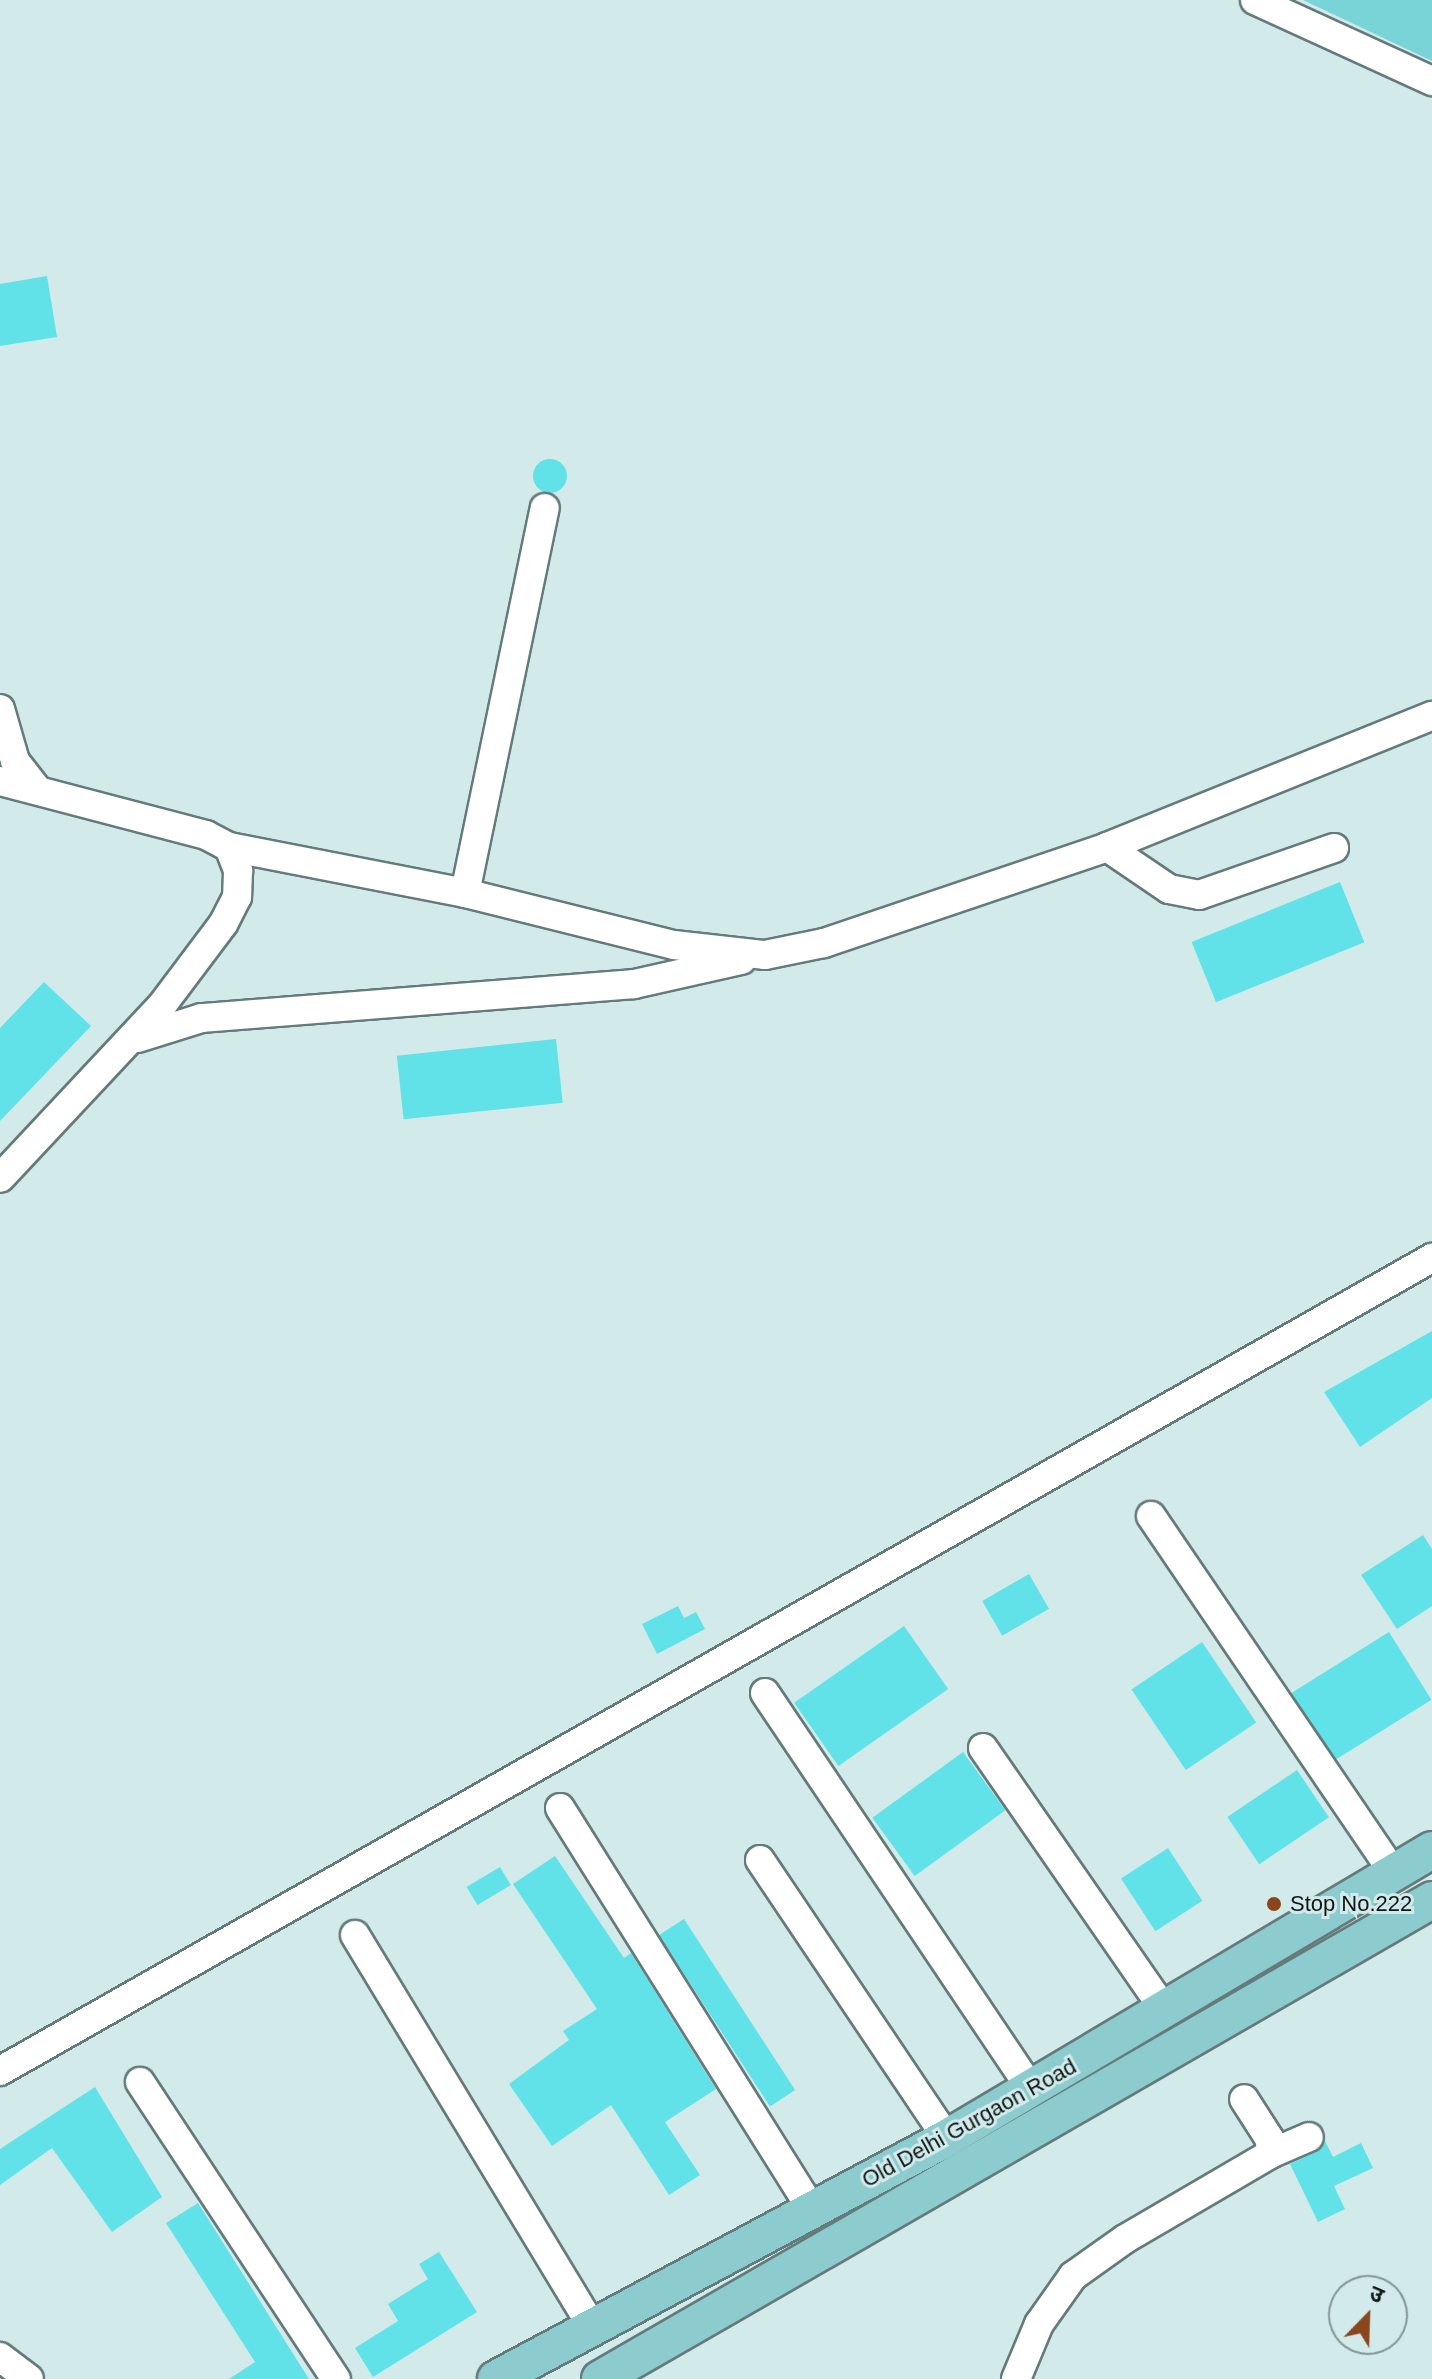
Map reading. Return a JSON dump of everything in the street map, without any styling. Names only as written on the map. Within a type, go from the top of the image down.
[{"type":"main road","name":"Old Delhi Gurgaon Road","points":[[496,2379],[947,2138],[1432,1850]]},
{"type":"main road","name":"Old Delhi Gurgaon Road","points":[[600,2379],[1432,1900]]},
{"type":"lane","points":[[1255,0],[1432,81]]},
{"type":"lane","points":[[465,893],[545,508]]},
{"type":"lane","points":[[0,709],[15,761],[35,787]]},
{"type":"lane","points":[[133,1040],[202,1018],[634,984],[824,943],[1107,847],[1432,716]]},
{"type":"lane","points":[[0,781],[35,787],[206,835],[229,847],[465,893],[674,945],[765,955]]},
{"type":"lane","points":[[0,1178],[133,1040],[223,924],[237,897],[238,871],[229,847]]},
{"type":"lane","points":[[1107,847],[1169,889],[1199,895],[1334,848]]},
{"type":"lane","points":[[0,2071],[1432,1258]]},
{"type":"lane","points":[[1151,1516],[1394,1874]]},
{"type":"lane","points":[[765,1693],[1031,2089]]},
{"type":"lane","points":[[983,1748],[1165,2011]]},
{"type":"lane","points":[[560,1808],[812,2210]]},
{"type":"lane","points":[[760,1860],[947,2138]]},
{"type":"lane","points":[[355,1935],[592,2327]]},
{"type":"lane","points":[[140,2082],[336,2379]]},
{"type":"lane","points":[[1244,2099],[1269,2138],[1272,2153]]},
{"type":"lane","points":[[1016,2379],[1039,2324],[1073,2276],[1125,2239],[1272,2153],[1309,2137]]},
{"type":"lane","points":[[0,2357],[29,2379]]},
{"type":"shaded area","points":[[1303,0],[1432,0],[1432,61]]},
{"type":"building","points":[[47,276],[57,337],[0,346],[0,284]]},
{"type":"building","points":[[550,459],[562,464],[567,476],[562,488],[550,493],[538,488],[533,476],[538,464]]},
{"type":"building","points":[[1340,882],[1364,942],[1216,1002],[1192,942]]},
{"type":"building","points":[[44,982],[91,1026],[0,1121],[0,1028]]},
{"type":"building","points":[[556,1039],[563,1103],[404,1119],[397,1056]]},
{"type":"building","points":[[1432,1331],[1432,1398],[1360,1447],[1324,1392]]},
{"type":"building","points":[[1423,1535],[1432,1549],[1432,1606],[1397,1629],[1361,1575]]},
{"type":"building","points":[[1029,1574],[1049,1609],[1002,1636],[982,1601]]},
{"type":"building","points":[[678,1606],[684,1618],[696,1612],[705,1629],[657,1654],[642,1624]]},
{"type":"building","points":[[904,1626],[948,1689],[838,1766],[794,1703]]},
{"type":"building","points":[[1389,1632],[1431,1700],[1334,1761],[1291,1693]]},
{"type":"building","points":[[1202,1642],[1256,1722],[1186,1770],[1132,1690]]},
{"type":"building","points":[[963,1752],[1005,1810],[915,1876],[872,1818]]},
{"type":"building","points":[[1297,1770],[1329,1817],[1259,1864],[1227,1817]]},
{"type":"building","points":[[1168,1848],[1202,1901],[1155,1931],[1121,1878]]},
{"type":"building","points":[[555,1856],[624,1958],[631,1953],[716,2089],[665,2122],[700,2175],[669,2195],[611,2105],[552,2146],[509,2084],[569,2040],[563,2031],[597,2009],[513,1884]]},
{"type":"building","points":[[500,1867],[511,1885],[477,1905],[467,1887]]},
{"type":"building","points":[[684,1919],[795,2090],[770,2106],[659,1935]]},
{"type":"building","points":[[95,2087],[162,2197],[112,2232],[52,2148],[0,2185],[0,2149]]},
{"type":"building","points":[[1325,2141],[1333,2157],[1361,2143],[1373,2168],[1334,2186],[1345,2209],[1318,2222],[1290,2164],[1316,2152]]},
{"type":"building","points":[[198,2203],[309,2379],[229,2379],[255,2362],[166,2223]]},
{"type":"building","points":[[439,2252],[477,2312],[373,2377],[355,2348],[398,2321],[388,2304],[428,2279],[419,2264]]},
{"type":"place","name":"Stop No.222","points":[[1274,1904]]}]
